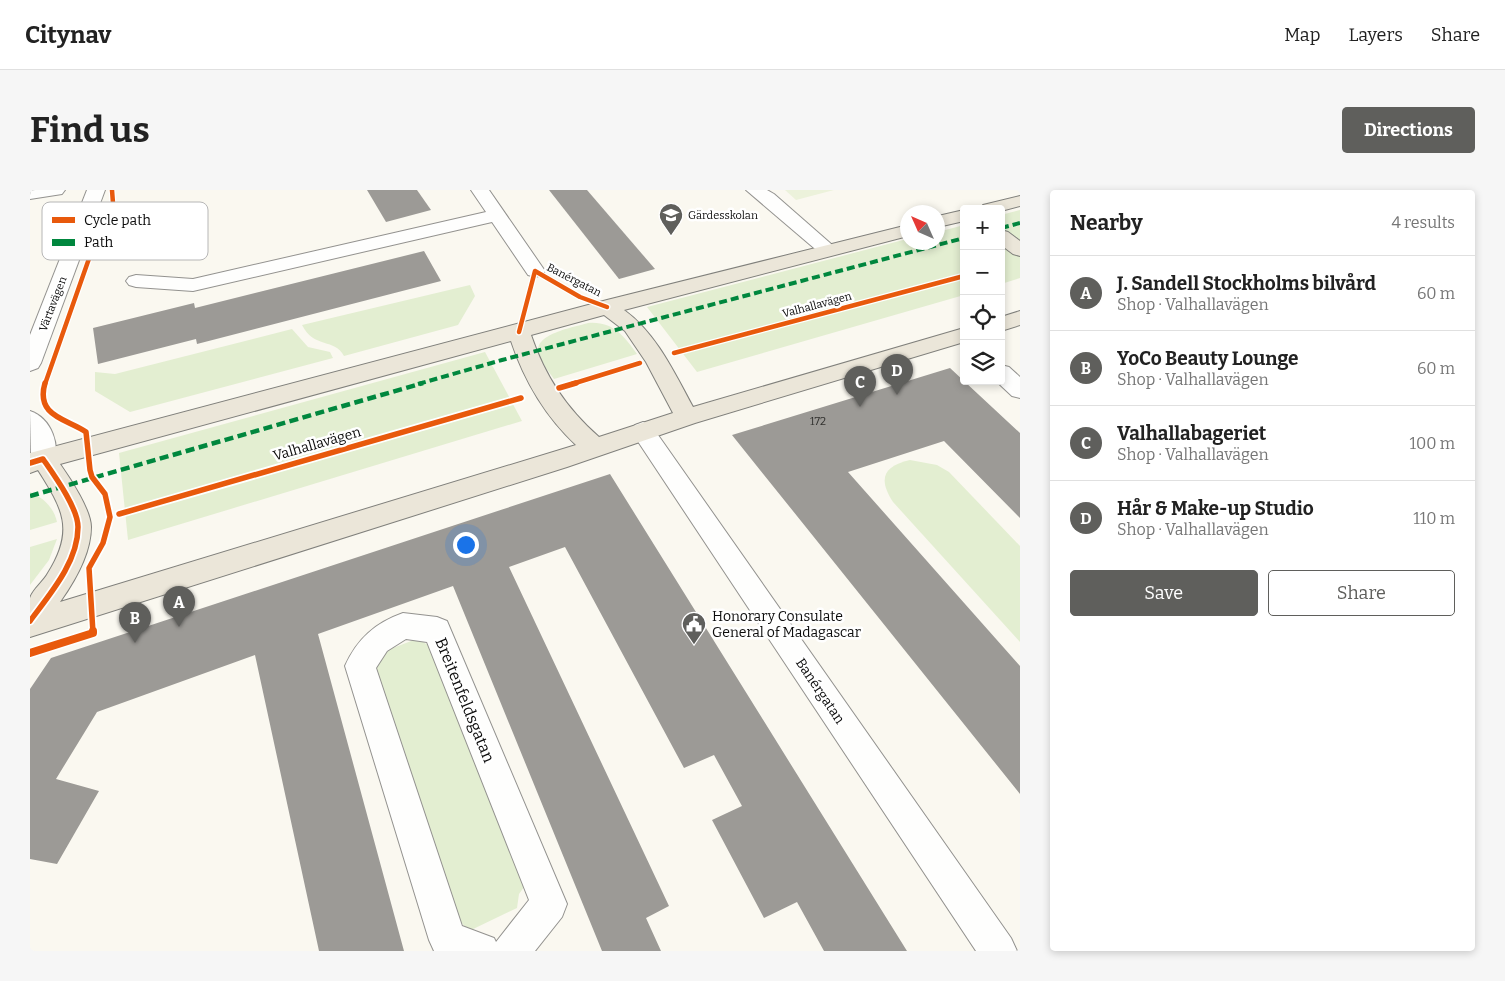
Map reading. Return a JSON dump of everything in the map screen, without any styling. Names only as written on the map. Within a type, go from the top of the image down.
[{"type":"main road","points":[[1004,205],[1020,201]]},
{"type":"main road","points":[[945,220],[960,216]]},
{"type":"main road","points":[[30,622],[58,582],[75,549],[78,525],[64,491],[37,461],[607,307],[900,232]]},
{"type":"main road","points":[[1005,239],[1020,250]]},
{"type":"main road","points":[[607,307],[632,326],[655,359],[687,417]]},
{"type":"main road","points":[[1005,323],[1020,318]]},
{"type":"main road","points":[[519,332],[526,353],[545,392],[564,418],[595,448]]},
{"type":"main road","points":[[30,622],[595,448],[687,417],[960,337]]},
{"type":"street","points":[[30,194],[56,190]]},
{"type":"street","name":"Värtavägen","points":[[91,202],[96,190]]},
{"type":"street","name":"Banérgatan","points":[[480,190],[535,271]]},
{"type":"street","points":[[762,194],[791,195]]},
{"type":"street","points":[[762,194],[759,201],[769,217]]},
{"type":"street","points":[[762,194],[828,250]]},
{"type":"street","points":[[136,281],[193,285],[497,215]]},
{"type":"street","name":"Värtavägen","points":[[30,363],[69,260]]},
{"type":"street","points":[[1005,377],[1020,390]]},
{"type":"street","points":[[30,420],[43,437],[37,461]]},
{"type":"street","name":"Banérgatan","points":[[643,431],[998,951]]},
{"type":"street","name":"Breitenfeldsgatan","points":[[481,951],[448,940],[360,666],[377,642],[403,626],[437,630],[549,904],[512,951]]},
{"type":"green space","points":[[785,190],[834,190],[796,200]]},
{"type":"green space","points":[[1020,210],[1020,278],[1005,283],[1005,250],[1005,214]]},
{"type":"green space","points":[[960,226],[960,296],[697,372],[647,307],[900,241],[900,250],[945,250],[945,230]]},
{"type":"green space","points":[[470,285],[475,296],[458,325],[344,356],[335,347],[312,337],[302,325]]},
{"type":"green space","points":[[588,323],[604,324],[611,327],[627,341],[637,354],[554,379],[539,355],[538,348],[541,342],[565,329]]},
{"type":"green space","points":[[292,329],[308,347],[330,352],[333,358],[130,412],[95,391],[95,372],[115,374]]},
{"type":"green space","points":[[485,352],[522,421],[128,540],[119,453]]},
{"type":"green space","points":[[910,460],[937,465],[949,472],[1020,546],[1020,642],[893,502],[888,494],[885,480],[889,470]]},
{"type":"green space","points":[[30,492],[48,504],[57,522],[30,530]]},
{"type":"green space","points":[[57,539],[49,560],[30,585],[30,547]]},
{"type":"green space","points":[[419,638],[426,644],[437,643],[527,883],[519,894],[517,908],[469,931],[460,921],[370,668],[380,653]]},
{"type":"building","points":[[367,190],[417,190],[431,210],[386,222]]},
{"type":"building","points":[[549,190],[587,190],[655,269],[619,279]]},
{"type":"building","points":[[424,251],[441,281],[197,344],[196,339],[98,364],[93,328],[194,303],[195,308]]},
{"type":"building","points":[[950,368],[960,377],[960,385],[968,385],[1020,433],[1020,518],[944,441],[848,472],[1020,666],[1020,794],[732,435]]},
{"type":"building","points":[[610,474],[907,951],[824,951],[797,902],[764,918],[712,820],[742,806],[714,755],[684,768],[565,547],[509,567],[669,906],[646,918],[661,951],[602,951],[453,586],[318,634],[404,951],[319,951],[255,655],[97,712],[56,779],[99,791],[57,864],[30,859],[30,689],[51,658]]},
{"type":"marked path","points":[[1005,227],[1020,223]]},
{"type":"marked path","points":[[30,496],[502,360],[960,239]]},
{"type":"cycle path","points":[[112,190],[113,202]]},
{"type":"cycle path","points":[[30,653],[93,633],[89,568],[103,543],[110,517],[105,494],[92,477],[90,470],[86,432],[61,420],[51,412],[45,401],[44,394],[44,386],[88,260]]},
{"type":"cycle path","points":[[519,332],[535,271],[580,297],[607,307]]},
{"type":"cycle path","name":"Valhallavägen","points":[[674,353],[960,277]]},
{"type":"cycle path","points":[[559,388],[640,363]]},
{"type":"cycle path","name":"Valhallavägen","points":[[119,514],[521,398]]},
{"type":"cycle path","points":[[30,463],[43,459],[65,491],[78,525],[75,549],[58,582],[30,621]]},
{"type":"place","name":"Gärdesskolan","points":[[671,236]]},
{"type":"place","name":"Hår & Make-up Studio","points":[[897,395]]},
{"type":"place","name":"Valhallabageriet","points":[[860,407]]},
{"type":"place","name":"J. Sandell Stockholms bilvård","points":[[179,627]]},
{"type":"place","name":"YoCo Beauty Lounge","points":[[135,643]]},
{"type":"place","name":"Honorary Consulate General of Madagascar","points":[[694,645]]}]
